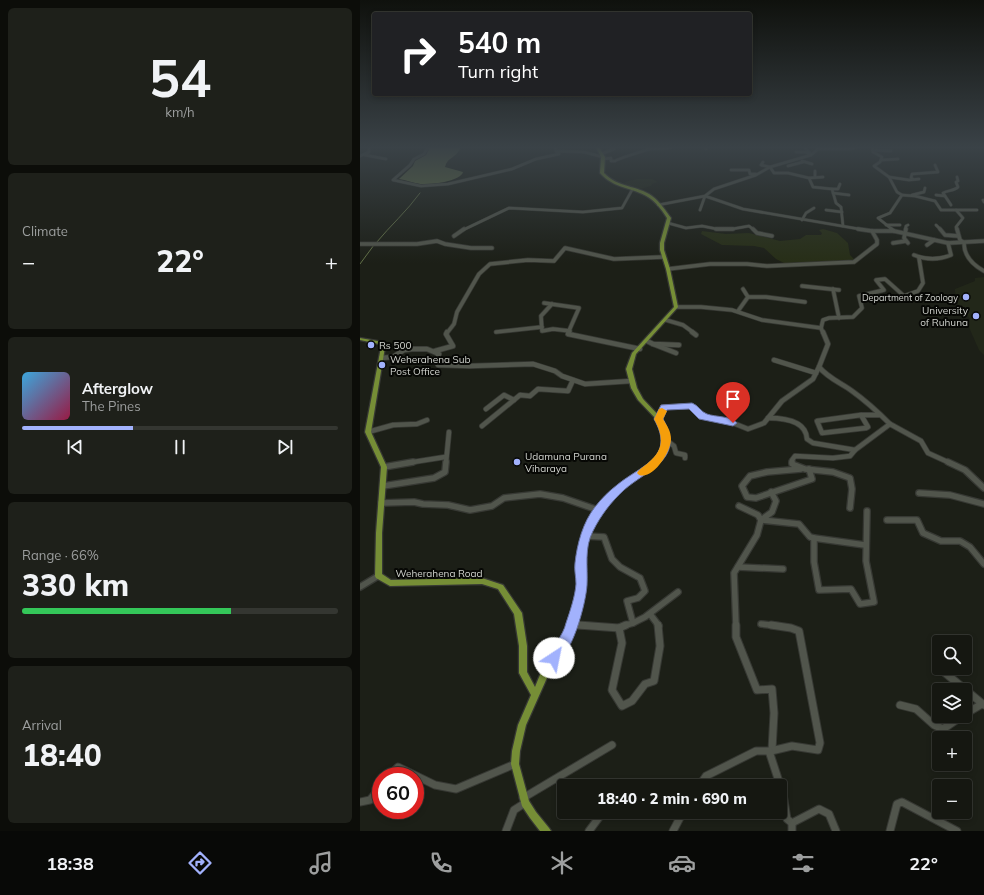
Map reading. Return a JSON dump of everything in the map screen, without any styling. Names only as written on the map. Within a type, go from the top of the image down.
[{"type":"main road","points":[[546,831],[533,815],[524,800],[515,764],[516,751],[522,725],[547,668],[568,637],[582,585],[580,564],[585,536],[598,510],[620,488],[660,458],[666,440],[665,430],[659,419],[641,400],[630,381],[629,369],[630,361],[634,354],[666,320],[676,307],[668,269],[663,257],[662,243],[669,218],[648,195],[622,186]]},
{"type":"main road","points":[[360,339],[381,343],[383,346],[368,432],[384,467],[378,576]]},
{"type":"main road","name":"Weherahena Road","points":[[378,576],[390,583],[482,582],[500,587],[518,613],[523,646],[523,672],[535,694]]},
{"type":"street","points":[[658,205],[704,196],[714,189],[723,186]]},
{"type":"street","points":[[812,186],[832,189],[838,189],[839,186]]},
{"type":"street","points":[[894,186],[897,192],[902,195],[935,201],[941,210],[978,210]]},
{"type":"street","points":[[958,186],[955,190],[946,190],[943,193],[950,205],[963,218],[956,226],[958,236],[964,243]]},
{"type":"street","points":[[910,196],[924,192],[925,188]]},
{"type":"street","points":[[832,189],[836,203],[841,207],[843,226]]},
{"type":"street","points":[[454,236],[462,230],[509,208],[583,212],[622,208],[629,192],[632,190]]},
{"type":"street","points":[[833,193],[849,196]]},
{"type":"street","points":[[894,231],[878,218],[890,213],[890,210],[899,201],[902,195]]},
{"type":"street","points":[[936,195],[945,196]]},
{"type":"street","points":[[700,210],[704,196]]},
{"type":"street","points":[[704,196],[743,209],[761,211],[802,220],[872,231],[894,231],[948,243],[964,243],[977,240],[982,241],[984,246]]},
{"type":"street","points":[[802,220],[806,213],[814,208]]},
{"type":"street","points":[[826,210],[842,212]]},
{"type":"street","points":[[816,222],[817,217]]},
{"type":"street","points":[[668,223],[686,228],[702,226],[717,229],[732,229],[749,226],[757,233],[772,236]]},
{"type":"street","points":[[886,225],[900,225]]},
{"type":"street","points":[[893,243],[907,242],[904,233],[908,225]]},
{"type":"street","points":[[936,225],[940,227],[944,235],[958,236]]},
{"type":"street","points":[[668,269],[710,264],[747,264],[767,266],[854,262],[877,244],[877,240],[872,231]]},
{"type":"street","points":[[881,231],[886,237]]},
{"type":"street","points":[[927,245],[934,240]]},
{"type":"street","points":[[360,244],[387,245],[437,242],[471,248],[492,248]]},
{"type":"street","points":[[914,255],[919,258],[949,256],[951,252],[948,243]]},
{"type":"street","points":[[964,243],[963,248],[966,254],[977,268],[984,271]]},
{"type":"street","points":[[381,358],[392,357],[397,355],[402,350],[409,348],[435,351],[453,346],[446,334],[454,324],[457,312],[479,274],[490,264],[528,260],[554,261],[558,259],[565,248],[614,259],[663,257]]},
{"type":"street","points":[[659,419],[664,407],[692,406],[702,416],[733,423],[748,429],[764,423],[782,401],[812,379],[816,373],[828,344],[821,328],[824,318],[850,318],[860,310],[861,305],[859,296],[884,290],[876,280],[884,279],[904,296],[917,293],[921,289],[923,282],[919,258]]},
{"type":"street","points":[[802,286],[839,290]]},
{"type":"street","points":[[834,289],[839,318]]},
{"type":"street","points":[[743,290],[748,297]]},
{"type":"street","points":[[738,310],[748,297]]},
{"type":"street","points":[[748,297],[766,297],[805,302]]},
{"type":"street","points":[[544,303],[579,308],[568,334],[640,349]]},
{"type":"street","points":[[552,304],[541,316],[542,331],[553,329],[570,331]]},
{"type":"street","points":[[676,307],[701,307],[738,310],[762,320],[821,328]]},
{"type":"street","points":[[666,320],[682,325],[696,335]]},
{"type":"street","points":[[496,332],[542,327]]},
{"type":"street","points":[[647,341],[676,353]]},
{"type":"street","points":[[653,344],[679,345]]},
{"type":"street","points":[[435,351],[439,354],[436,361],[438,365],[470,366],[533,364],[555,371],[562,376],[585,384],[630,381]]},
{"type":"street","points":[[774,360],[816,373]]},
{"type":"street","points":[[819,367],[825,374],[851,390],[868,403],[890,424],[921,441],[928,452],[965,470],[980,482],[984,488]]},
{"type":"street","points":[[482,426],[520,395],[526,397],[532,396],[538,389],[568,391],[573,380]]},
{"type":"street","points":[[486,409],[504,395],[514,400]]},
{"type":"street","points":[[861,415],[868,427],[866,428],[822,433],[817,421],[861,415],[880,415]]},
{"type":"street","points":[[768,418],[779,418],[801,425],[806,428],[808,439],[813,443],[855,450]]},
{"type":"street","points":[[368,432],[396,425],[414,425],[428,420]]},
{"type":"street","points":[[850,508],[853,492],[852,482],[850,478],[833,472],[807,469],[773,471],[750,476],[742,486],[747,496],[756,498],[812,479],[807,469],[792,464],[792,460],[795,456],[833,458],[850,456],[855,450],[890,424]]},
{"type":"street","points":[[383,486],[434,478],[445,472],[445,457],[449,432]]},
{"type":"street","points":[[666,440],[674,446],[676,453],[685,455],[685,458]]},
{"type":"street","points":[[384,467],[445,457]]},
{"type":"street","points":[[771,492],[776,500],[772,512],[761,520],[757,535],[734,573],[736,637],[757,690],[772,689],[774,713],[770,751],[783,794],[787,819],[792,827],[819,809],[829,814],[836,831]]},
{"type":"street","points":[[919,493],[934,493],[953,496],[971,503],[984,504]]},
{"type":"street","points":[[382,503],[414,502],[423,504],[448,505],[470,510],[492,506],[504,498],[540,494],[563,498],[598,510]]},
{"type":"street","points":[[739,506],[758,515],[761,520]]},
{"type":"street","points":[[814,538],[814,562],[819,590],[851,589],[860,604],[874,602],[873,590],[867,570],[865,545],[867,511]]},
{"type":"street","points":[[761,520],[799,524],[810,537],[814,538],[865,545]]},
{"type":"street","points":[[887,520],[917,520],[923,533],[941,541],[960,541],[970,547],[984,564]]},
{"type":"street","points":[[585,536],[604,537],[610,556],[616,564],[640,578],[645,591],[638,598],[627,601],[633,623]]},
{"type":"street","points":[[738,567],[783,568]]},
{"type":"street","points":[[360,587],[378,576]]},
{"type":"street","points":[[572,625],[620,628],[650,614],[678,592]]},
{"type":"street","points":[[620,628],[622,643],[612,690],[622,706],[626,705],[640,694],[645,684],[654,681],[657,671],[660,628],[650,614]]},
{"type":"street","points":[[704,779],[706,776],[756,751],[770,751],[792,746],[818,750],[820,743],[806,678],[799,631],[791,628],[761,624]]},
{"type":"street","points":[[948,675],[983,704],[972,710]]},
{"type":"street","points":[[900,705],[916,709],[932,722]]},
{"type":"street","points":[[933,723],[943,728],[951,723]]},
{"type":"street","points":[[506,831],[514,810],[524,800],[612,745]]},
{"type":"street","points":[[424,779],[436,785],[456,788],[515,764]]},
{"type":"street","points":[[360,803],[370,800],[372,798]]},
{"type":"street","points":[[890,831],[897,804],[902,802],[957,831]]},
{"type":"street","points":[[589,831],[598,819]]},
{"type":"street","points":[[674,831],[680,819]]},
{"type":"shaded area","points":[[629,186],[651,186],[651,186],[637,190]]},
{"type":"shaded area","points":[[823,229],[837,233],[848,243],[850,255],[855,260],[794,264],[784,263],[776,259],[764,248],[754,246],[722,245],[701,234],[702,231],[726,234],[749,233],[780,241],[800,239],[806,235],[821,235],[822,233],[819,230]]},
{"type":"shaded area","name":"University of Ruhuna","points":[[984,277],[984,355],[979,350],[971,332],[968,324],[970,319],[958,304],[955,289],[975,281],[975,278]]},
{"type":"waterway","points":[[376,243],[420,193]]},
{"type":"waterway","points":[[360,264],[374,245]]},
{"type":"slow traffic","points":[[642,473],[660,458],[664,449],[666,440],[665,430],[659,419],[662,411]]},
{"type":"place","name":"Department of Zoology","points":[[966,297]]},
{"type":"place","name":"University of Ruhuna","points":[[976,316]]},
{"type":"place","name":"Rs 500","points":[[371,345]]},
{"type":"place","name":"Weherahena Sub Post Office","points":[[382,365]]},
{"type":"place","name":"Udamuna Purana Viharaya","points":[[517,462]]},
{"type":"route","points":[[554,658],[568,637],[572,625],[582,585],[580,564],[585,536],[598,510],[620,488],[660,458],[666,440],[665,430],[659,419],[664,407],[692,406],[702,416],[733,423]]}]
